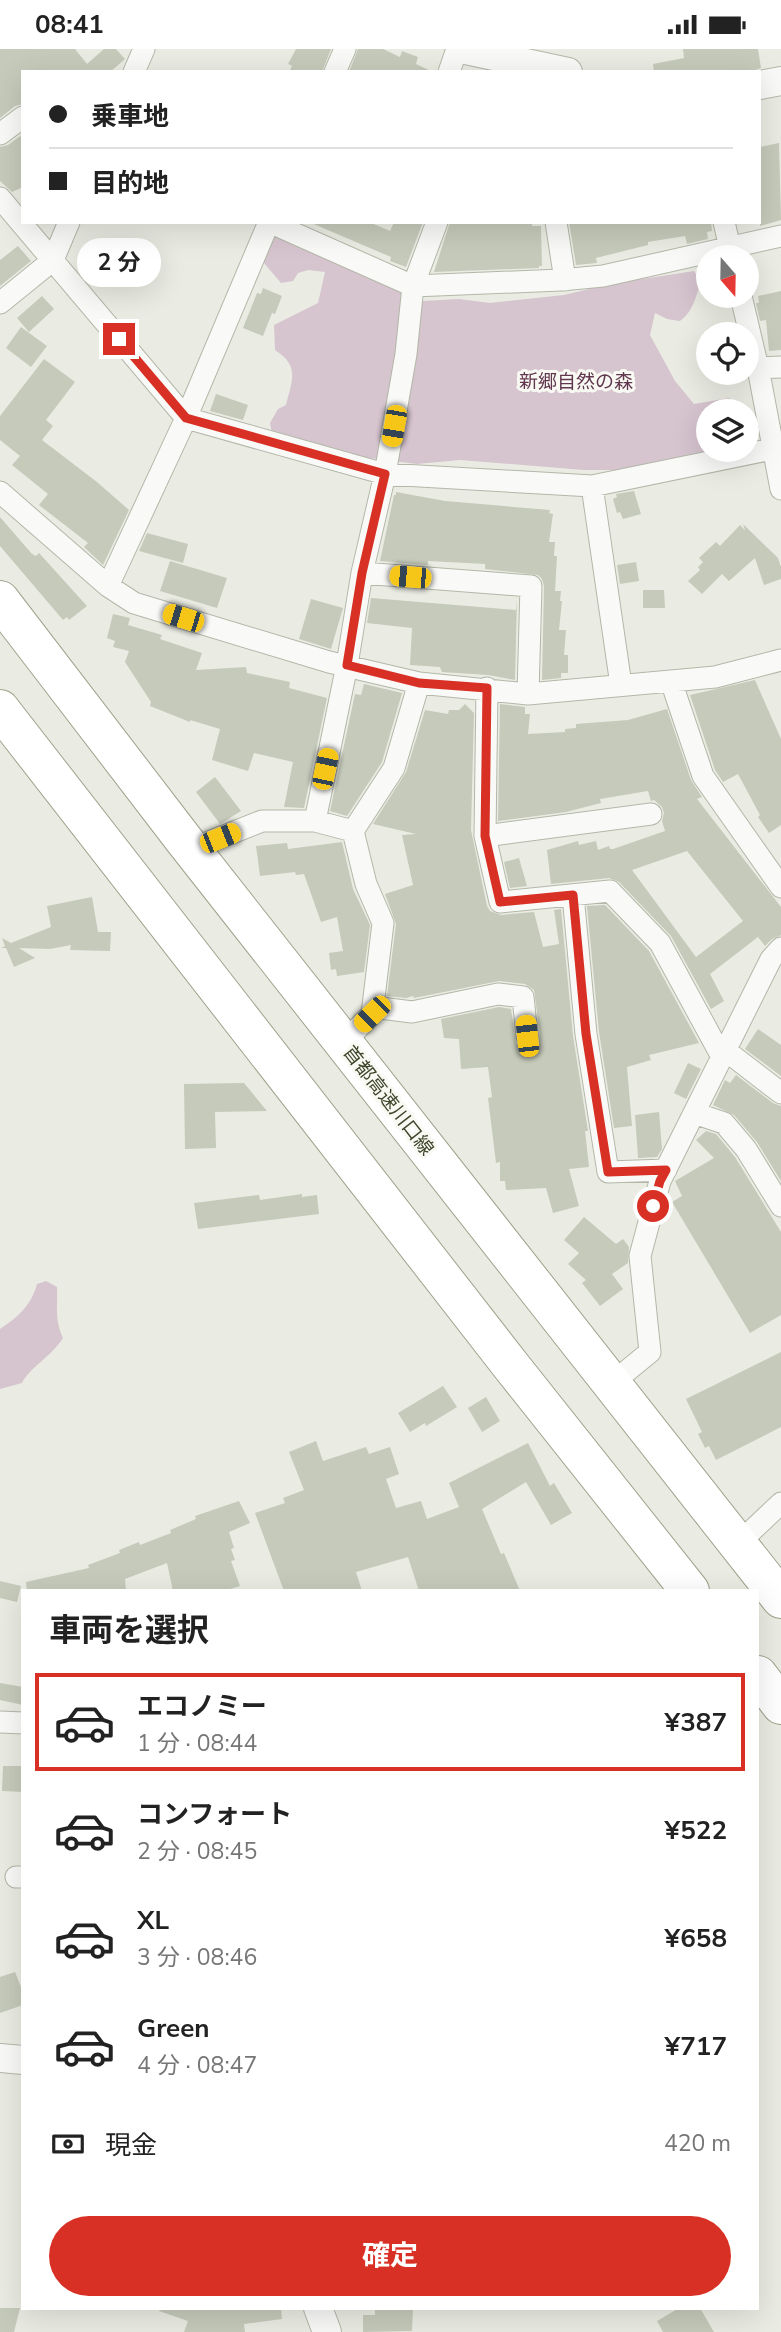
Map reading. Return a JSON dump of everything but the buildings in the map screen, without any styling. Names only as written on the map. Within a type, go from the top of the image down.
[{"type":"highway","name":"首都高速川口線","points":[[0,600],[184,839],[781,1599]]},
{"type":"highway","points":[[0,709],[688,1589]]},
{"type":"highway","points":[[389,1209],[533,1362],[711,1589]]},
{"type":"highway","points":[[759,1647],[781,1675]]},
{"type":"highway","points":[[759,1676],[781,1705]]},
{"type":"street","points":[[135,70],[144,49]]},
{"type":"street","points":[[336,70],[345,49]]},
{"type":"street","points":[[450,70],[459,49],[531,68],[550,70]]},
{"type":"street","points":[[761,85],[781,81]]},
{"type":"street","points":[[0,134],[21,118]]},
{"type":"street","points":[[0,198],[21,223]]},
{"type":"street","points":[[22,224],[186,418],[385,474],[592,486],[772,449]]},
{"type":"street","points":[[0,303],[53,260],[68,224]]},
{"type":"street","points":[[108,586],[186,418],[268,224]]},
{"type":"street","points":[[274,224],[413,286],[565,280],[603,276],[696,259]]},
{"type":"street","points":[[314,821],[347,665],[362,573],[385,474],[406,354],[413,286],[436,224]]},
{"type":"street","points":[[556,224],[565,280]]},
{"type":"street","points":[[724,224],[729,245]]},
{"type":"street","points":[[753,245],[781,236]]},
{"type":"street","points":[[759,368],[781,367]]},
{"type":"street","points":[[759,374],[781,489]]},
{"type":"street","points":[[592,486],[621,685]]},
{"type":"street","points":[[0,492],[108,586],[134,603],[329,662],[419,683],[528,694],[715,677],[781,660]]},
{"type":"street","points":[[362,573],[531,586],[528,694]]},
{"type":"street","points":[[671,681],[703,776],[781,887]]},
{"type":"street","points":[[351,1035],[372,1014],[383,923],[366,884],[353,831],[394,768],[419,683]]},
{"type":"street","points":[[487,688],[485,836],[500,902],[611,891],[660,943],[723,1053],[781,1093]]},
{"type":"street","points":[[485,836],[651,814]]},
{"type":"street","points":[[198,846],[262,821],[314,821],[353,831]]},
{"type":"street","points":[[573,895],[586,1034],[608,1172],[666,1170]]},
{"type":"street","points":[[617,1379],[650,1352],[640,1255],[660,1181],[771,958],[781,948]]},
{"type":"street","points":[[373,1007],[412,1012],[498,994],[523,997],[527,1036]]},
{"type":"street","points":[[694,1112],[724,1123],[746,1149],[781,1206]]},
{"type":"street","points":[[743,1539],[781,1503]]},
{"type":"street","points":[[0,1721],[21,1723]]},
{"type":"street","points":[[0,2057],[21,2060]]},
{"type":"street","points":[[319,2310],[327,2332]]},
{"type":"green space","name":"新郷自然の森","points":[[277,234],[423,301],[459,299],[490,303],[564,295],[610,284],[694,271],[696,297],[688,313],[680,321],[655,313],[650,335],[675,381],[696,404],[696,455],[637,470],[584,470],[460,460],[417,464],[362,457],[272,433],[270,423],[278,409],[286,405],[292,374],[288,362],[275,350],[274,325],[318,303],[325,272],[308,270],[298,273],[293,281],[281,283],[264,263],[266,253]]},
{"type":"green space","points":[[46,1281],[57,1287],[57,1319],[63,1338],[22,1383],[0,1389],[0,1329],[23,1310],[37,1284]]},
{"type":"route","points":[[119,339],[186,418],[385,474],[362,573],[347,665],[419,683],[487,688],[485,836],[500,902],[573,895],[586,1034],[608,1172],[666,1170],[653,1206]]}]
